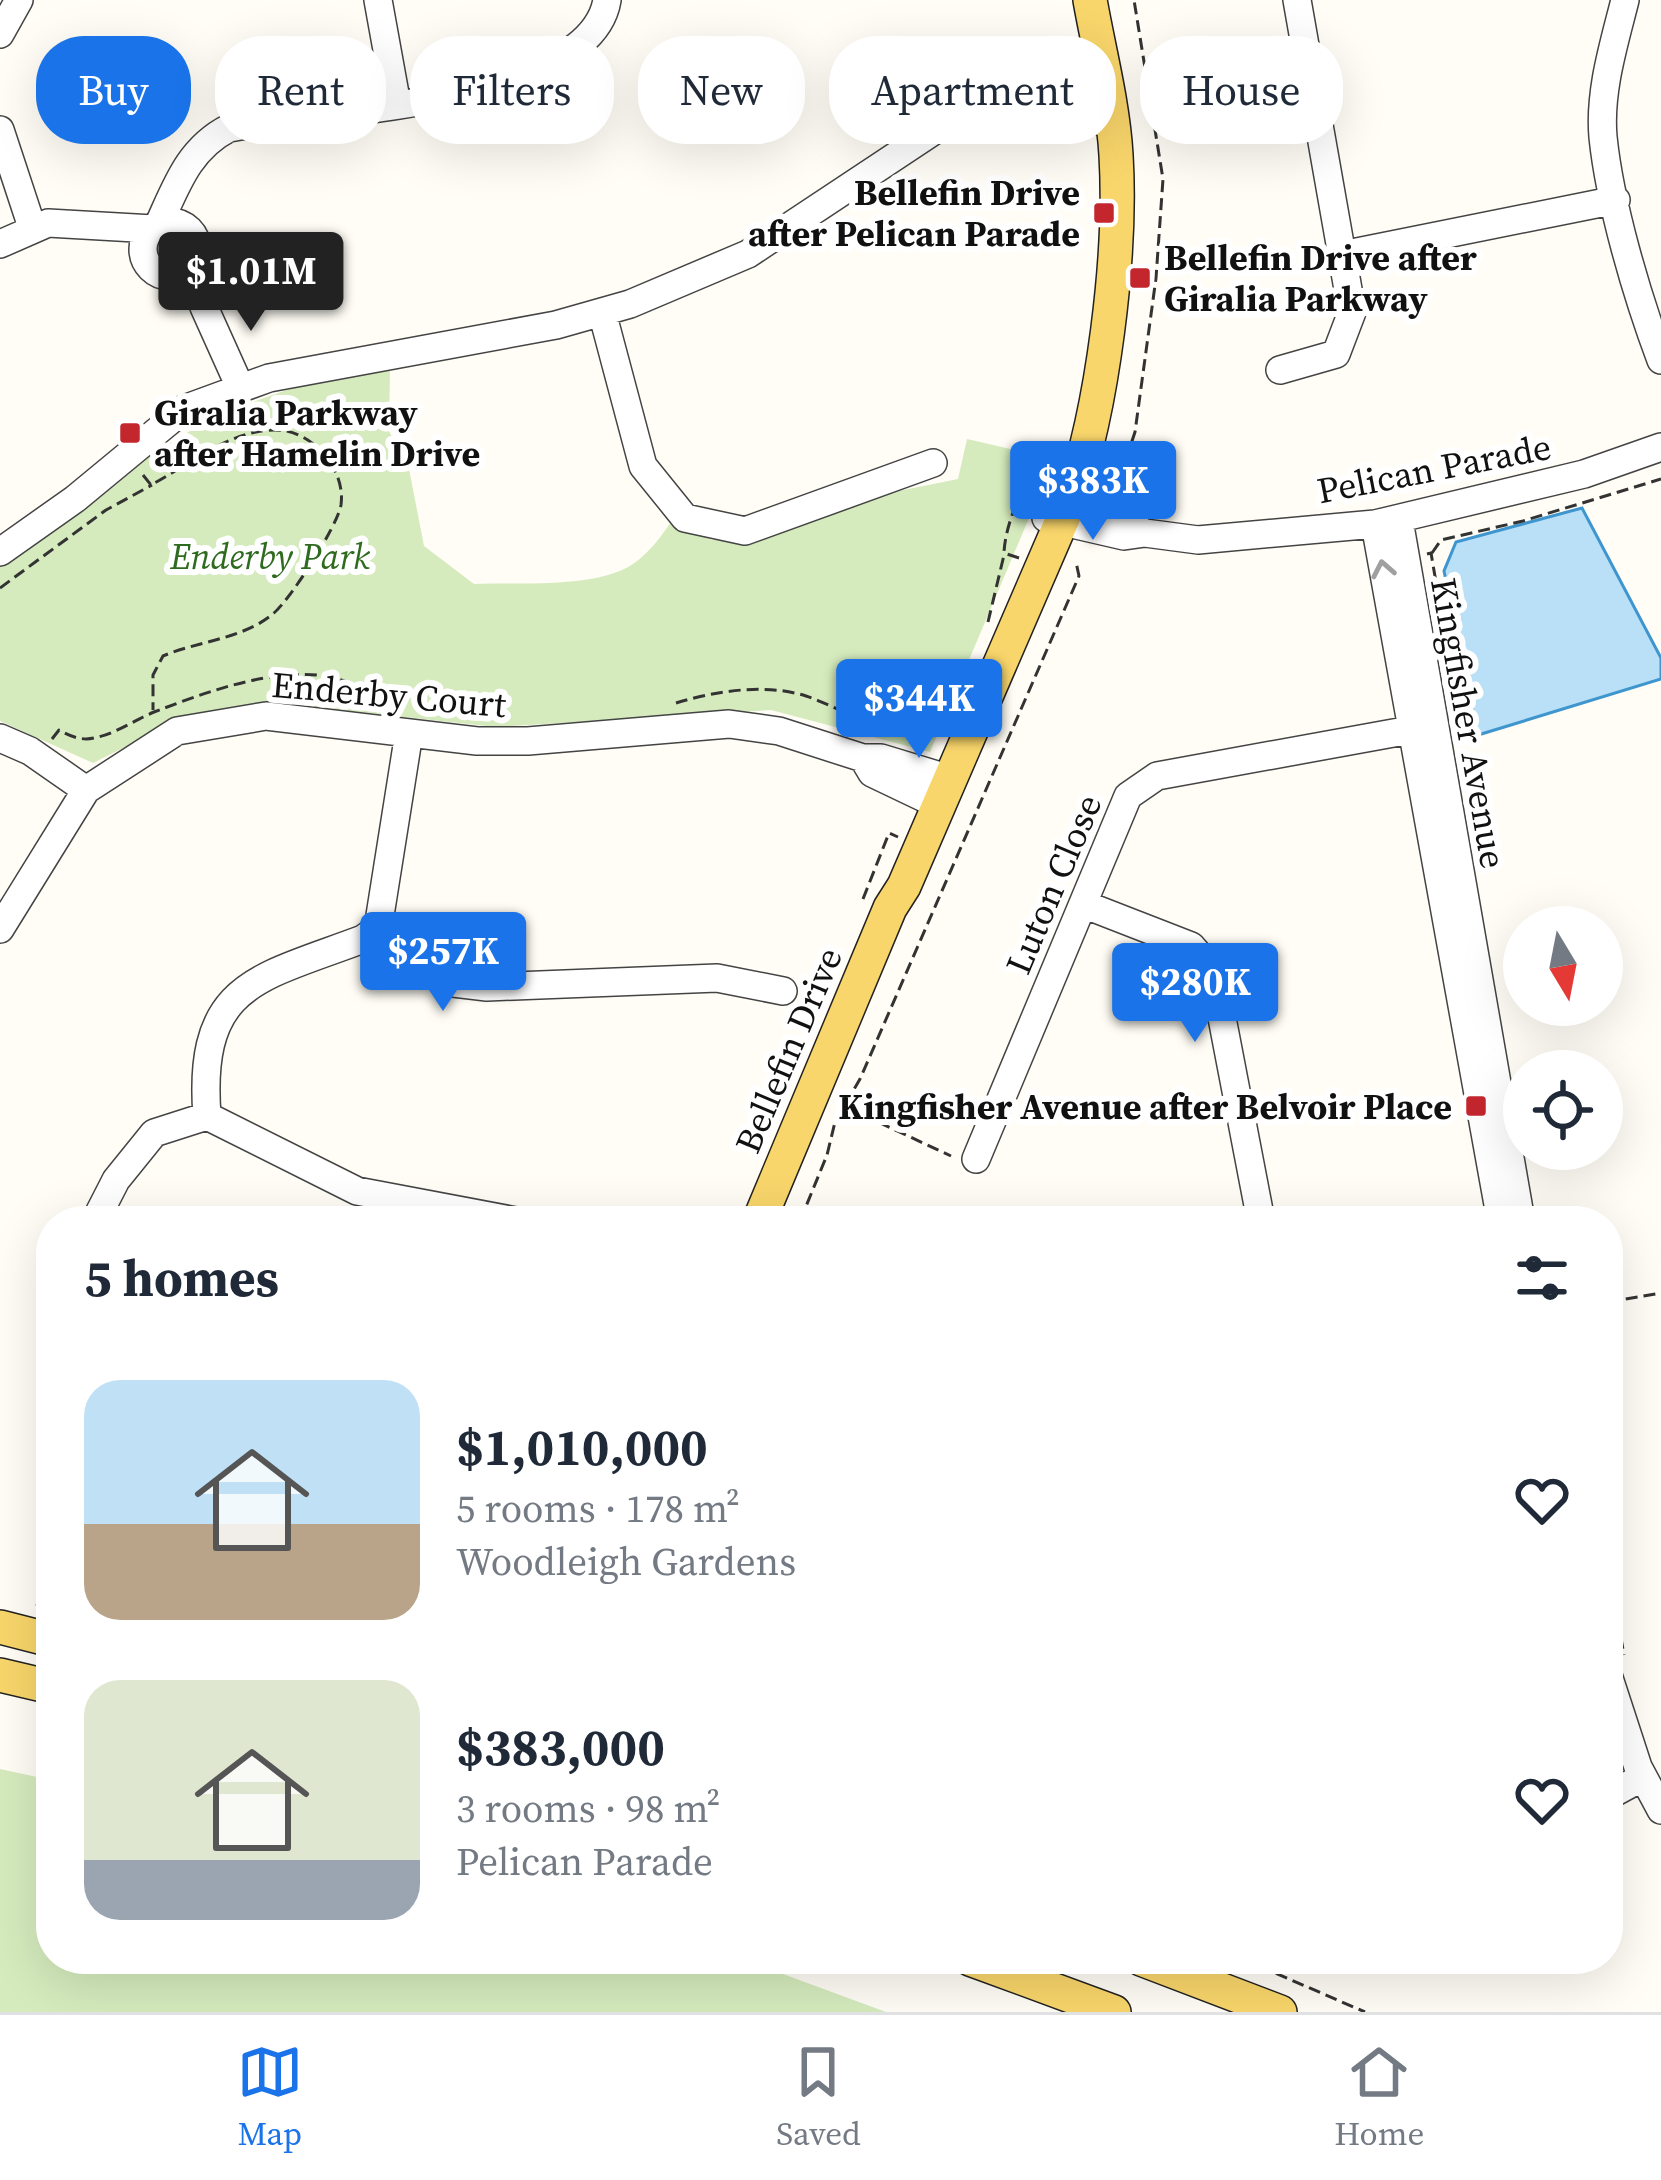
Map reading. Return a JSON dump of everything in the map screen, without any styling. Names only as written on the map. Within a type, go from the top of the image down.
[{"type":"main road","name":"Bellefin Drive","points":[[1090,0],[1096,36]]},
{"type":"main road","name":"Bellefin Drive","points":[[765,1206],[890,908],[904,886],[936,788],[1024,559],[1058,510],[1088,452],[1103,353],[1115,214],[1115,144]]},
{"type":"main road","name":"Bellefin Drive","points":[[1058,510],[1070,457],[1090,422]]},
{"type":"main road","points":[[0,1628],[36,1636]]},
{"type":"main road","points":[[0,1676],[36,1684]]},
{"type":"main road","points":[[1011,1974],[1114,2012]]},
{"type":"main road","points":[[1180,1974],[1280,2012]]},
{"type":"street","points":[[0,34],[19,0]]},
{"type":"street","points":[[378,0],[397,105]]},
{"type":"street","points":[[1280,370],[1336,354],[1352,312],[1298,0]]},
{"type":"street","points":[[1624,0],[1606,76],[1603,136],[1627,254],[1661,360]]},
{"type":"street","points":[[148,265],[143,250],[165,227],[178,183],[197,151],[229,128],[467,95],[565,57],[597,28],[615,2]]},
{"type":"street","points":[[0,130],[32,227]]},
{"type":"street","points":[[0,552],[184,409],[269,378],[556,325],[702,276],[748,254],[914,144]]},
{"type":"street","points":[[1342,255],[1616,200]]},
{"type":"street","points":[[0,244],[32,227],[65,222],[107,228],[165,227],[195,240],[185,267],[240,388]]},
{"type":"street","points":[[107,228],[160,274],[185,267]]},
{"type":"street","points":[[602,312],[643,466],[685,518],[745,531],[933,463]]},
{"type":"street","name":"Pelican Parade","points":[[1058,510],[1132,523],[1144,533],[1198,540],[1387,522],[1584,474],[1661,448]]},
{"type":"street","name":"Kingfisher Avenue","points":[[1387,522],[1418,556],[1423,728],[1518,1206]]},
{"type":"street","name":"Kingfisher Avenue","points":[[1387,522],[1499,1206]]},
{"type":"street","name":"Enderby Court","points":[[0,929],[86,790],[177,731],[266,716],[406,720],[477,741],[729,724],[779,730],[862,758],[872,773],[936,788]]},
{"type":"street","points":[[208,1116],[204,1070],[217,1019],[250,982],[363,939],[378,928],[406,720]]},
{"type":"street","name":"Luton Close","points":[[976,1159],[1128,796],[1157,776],[1423,728]]},
{"type":"street","points":[[0,738],[86,790]]},
{"type":"street","points":[[1083,904],[1191,946],[1213,971],[1258,1206]]},
{"type":"street","points":[[378,928],[445,982],[487,987],[717,978],[783,991]]},
{"type":"street","points":[[103,1206],[116,1180],[154,1133],[208,1116],[357,1192],[369,1206]]},
{"type":"street","points":[[1623,1739],[1627,1786],[1661,1836]]},
{"type":"street","points":[[1627,1786],[1661,1810]]},
{"type":"path","points":[[0,588],[106,510],[212,450],[248,435],[277,430],[301,436],[318,447],[334,470],[341,504],[306,575],[270,616],[242,632],[163,656],[153,675],[154,712]]},
{"type":"path","points":[[128,455],[154,484]]},
{"type":"path","points":[[1070,457],[1048,458],[1037,468],[1004,537],[1024,559],[1061,569],[1087,552]]},
{"type":"path","points":[[1458,710],[1418,556],[1441,540],[1661,479]]},
{"type":"path","points":[[984,634],[1000,580],[1024,559]]},
{"type":"path","points":[[38,757],[59,730],[73,737],[95,738],[154,712],[250,681],[319,675],[350,682],[406,720]]},
{"type":"path","points":[[660,705],[758,689],[800,694],[877,719],[926,704],[966,676]]},
{"type":"path","points":[[783,991],[844,1017]]},
{"type":"path","points":[[846,1107],[950,1156],[976,1159]]},
{"type":"path","points":[[1623,1299],[1661,1292]]},
{"type":"path","points":[[1277,1974],[1364,2012]]},
{"type":"green space","name":"Enderby Park","points":[[390,369],[389,431],[409,469],[424,546],[474,584],[556,583],[598,577],[639,560],[671,522],[712,540],[764,534],[804,524],[849,501],[958,479],[967,439],[1054,459],[930,752],[771,710],[495,727],[277,703],[189,715],[93,763],[0,721],[0,565],[213,416],[304,384]]},
{"type":"green space","points":[[0,1769],[36,1777],[36,1974],[783,1974],[886,2012],[0,2012]]},
{"type":"water","points":[[1582,508],[1661,658],[1661,679],[1478,735],[1444,571],[1456,542]]},
{"type":"place","name":"Bellefin Drive after Pelican Parade","points":[[1104,213]]},
{"type":"place","name":"Bellefin Drive after Giralia Parkway","points":[[1140,278]]},
{"type":"place","name":"Giralia Parkway after Hamelin Drive","points":[[130,433]]},
{"type":"place","name":"Kingfisher Avenue after Belvoir Place","points":[[1476,1106]]}]
